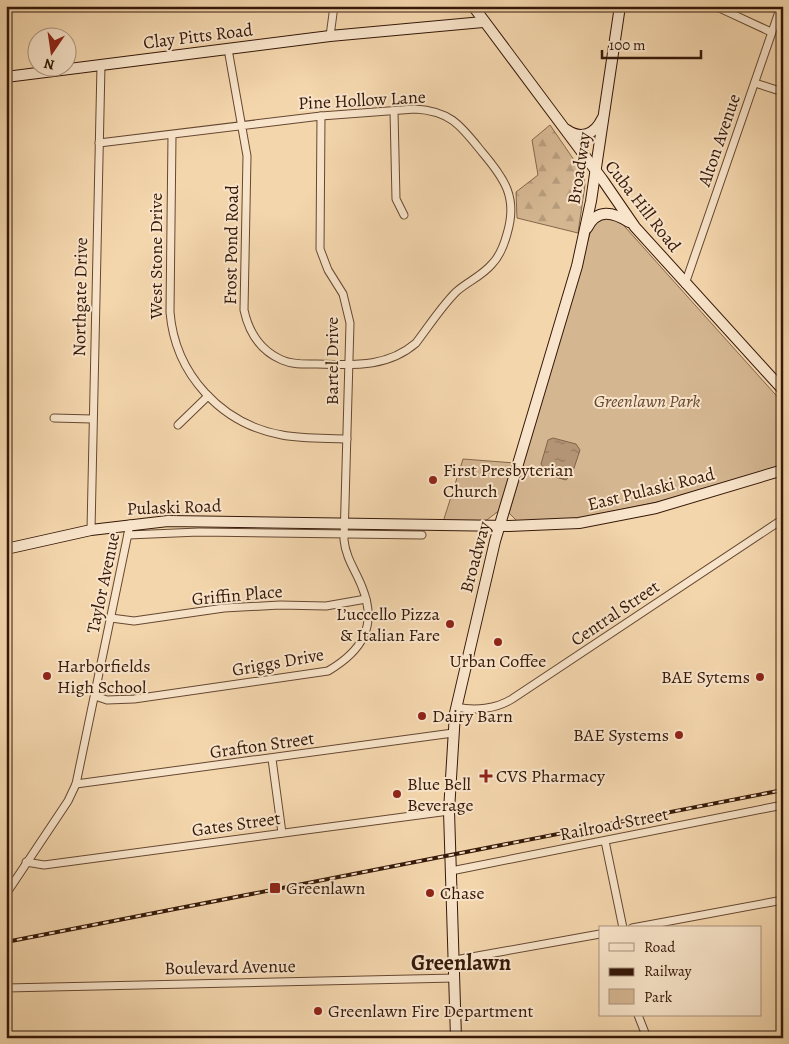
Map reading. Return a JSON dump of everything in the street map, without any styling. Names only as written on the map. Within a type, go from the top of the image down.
[{"type":"main road","name":"Cuba Hill Road","points":[[473,6],[483,22],[596,170],[635,227],[685,284],[781,385]]},
{"type":"main road","name":"Broadway","points":[[456,1038],[449,811],[456,706],[500,526],[577,266],[596,170],[620,6]]},
{"type":"main road","name":"Clay Pitts Road","points":[[6,77],[330,36],[483,22]]},
{"type":"main road","points":[[565,128],[575,135],[586,135],[597,128],[604,114]]},
{"type":"main road","points":[[582,240],[591,221],[601,213],[617,215],[635,227]]},
{"type":"main road","name":"East Pulaski Road","points":[[345,522],[500,526],[557,525],[611,518],[656,508],[783,470]]},
{"type":"main road","name":"Pulaski Road","points":[[6,549],[91,530],[130,524],[168,521],[345,522]]},
{"type":"street","points":[[330,36],[334,6]]},
{"type":"street","points":[[715,6],[771,32]]},
{"type":"street","name":"Alton Avenue","points":[[685,284],[781,6]]},
{"type":"street","name":"Frost Pond Road","points":[[228,49],[247,156],[244,293],[247,324],[255,339],[265,350],[284,361],[348,365]]},
{"type":"street","name":"Northgate Drive","points":[[91,530],[101,65]]},
{"type":"street","points":[[755,82],[783,92]]},
{"type":"street","name":"Pine Hollow Lane","points":[[99,143],[321,116],[415,109],[442,113],[464,129],[492,164],[510,194],[512,211],[504,246],[494,263],[482,274],[457,291],[416,343],[408,350],[375,364],[348,365]]},
{"type":"street","points":[[394,111],[396,199],[404,215]]},
{"type":"street","name":"Bartel Drive","points":[[321,116],[320,249],[322,259],[343,294],[350,323],[345,522]]},
{"type":"street","name":"West Stone Drive","points":[[172,135],[171,326],[183,361],[208,396],[236,419],[268,432],[300,437],[347,439]]},
{"type":"street","points":[[178,425],[208,396]]},
{"type":"street","points":[[54,418],[92,419]]},
{"type":"street","name":"Central Street","points":[[456,706],[482,708],[496,706],[512,699],[783,519]]},
{"type":"street","name":"Griggs Drive","points":[[94,696],[106,700],[134,699],[328,671],[346,660],[358,648],[366,632],[368,617],[366,600],[347,558],[344,535],[345,522]]},
{"type":"street","name":"Taylor Avenue","points":[[6,894],[68,801],[76,784],[130,524]]},
{"type":"street","points":[[128,535],[199,532],[422,535]]},
{"type":"street","name":"Griffin Place","points":[[111,618],[134,622],[224,608],[280,605],[326,606],[366,600]]},
{"type":"street","name":"Grafton Street","points":[[76,784],[453,734]]},
{"type":"street","points":[[272,759],[282,832]]},
{"type":"street","name":"Railroad Street","points":[[451,872],[783,805]]},
{"type":"street","name":"Gates Street","points":[[26,862],[44,865],[449,811]]},
{"type":"street","points":[[605,841],[623,926]]},
{"type":"street","points":[[643,926],[783,900]]},
{"type":"street","points":[[455,960],[599,934]]},
{"type":"street","name":"Boulevard Avenue","points":[[6,988],[455,978]]},
{"type":"street","points":[[638,1016],[647,1038]]},
{"type":"green space","points":[[550,125],[583,173],[585,185],[578,233],[517,218],[516,192],[538,175],[532,140]]},
{"type":"green space","name":"Greenlawn Park","points":[[597,218],[617,218],[783,403],[783,465],[658,502],[579,518],[518,522],[509,513],[593,223]]},
{"type":"green space","points":[[463,459],[515,463],[501,509],[483,523],[443,522]]},
{"type":"water","points":[[553,438],[576,444],[580,450],[572,474],[566,480],[548,475],[541,464],[548,440]]},
{"type":"railway","points":[[6,942],[783,790]]},
{"type":"place","name":"First Presbyterian Church","points":[[433,480]]},
{"type":"place","name":"L’uccello Pizza & Italian Fare","points":[[450,624]]},
{"type":"place","name":"Urban Coffee","points":[[498,642]]},
{"type":"place","name":"Harborfields High School","points":[[47,676]]},
{"type":"place","name":"BAE Sytems","points":[[760,677]]},
{"type":"place","name":"Dairy Barn","points":[[422,716]]},
{"type":"place","name":"BAE Systems","points":[[679,735]]},
{"type":"place","name":"CVS Pharmacy","points":[[486,776]]},
{"type":"place","name":"Blue Bell Beverage","points":[[397,794]]},
{"type":"place","name":"Greenlawn","points":[[275,888]]},
{"type":"place","name":"Chase","points":[[430,893]]},
{"type":"place","name":"Greenlawn Fire Department","points":[[318,1011]]},
{"type":"district","name":"Greenlawn","points":[[461,963]]}]
